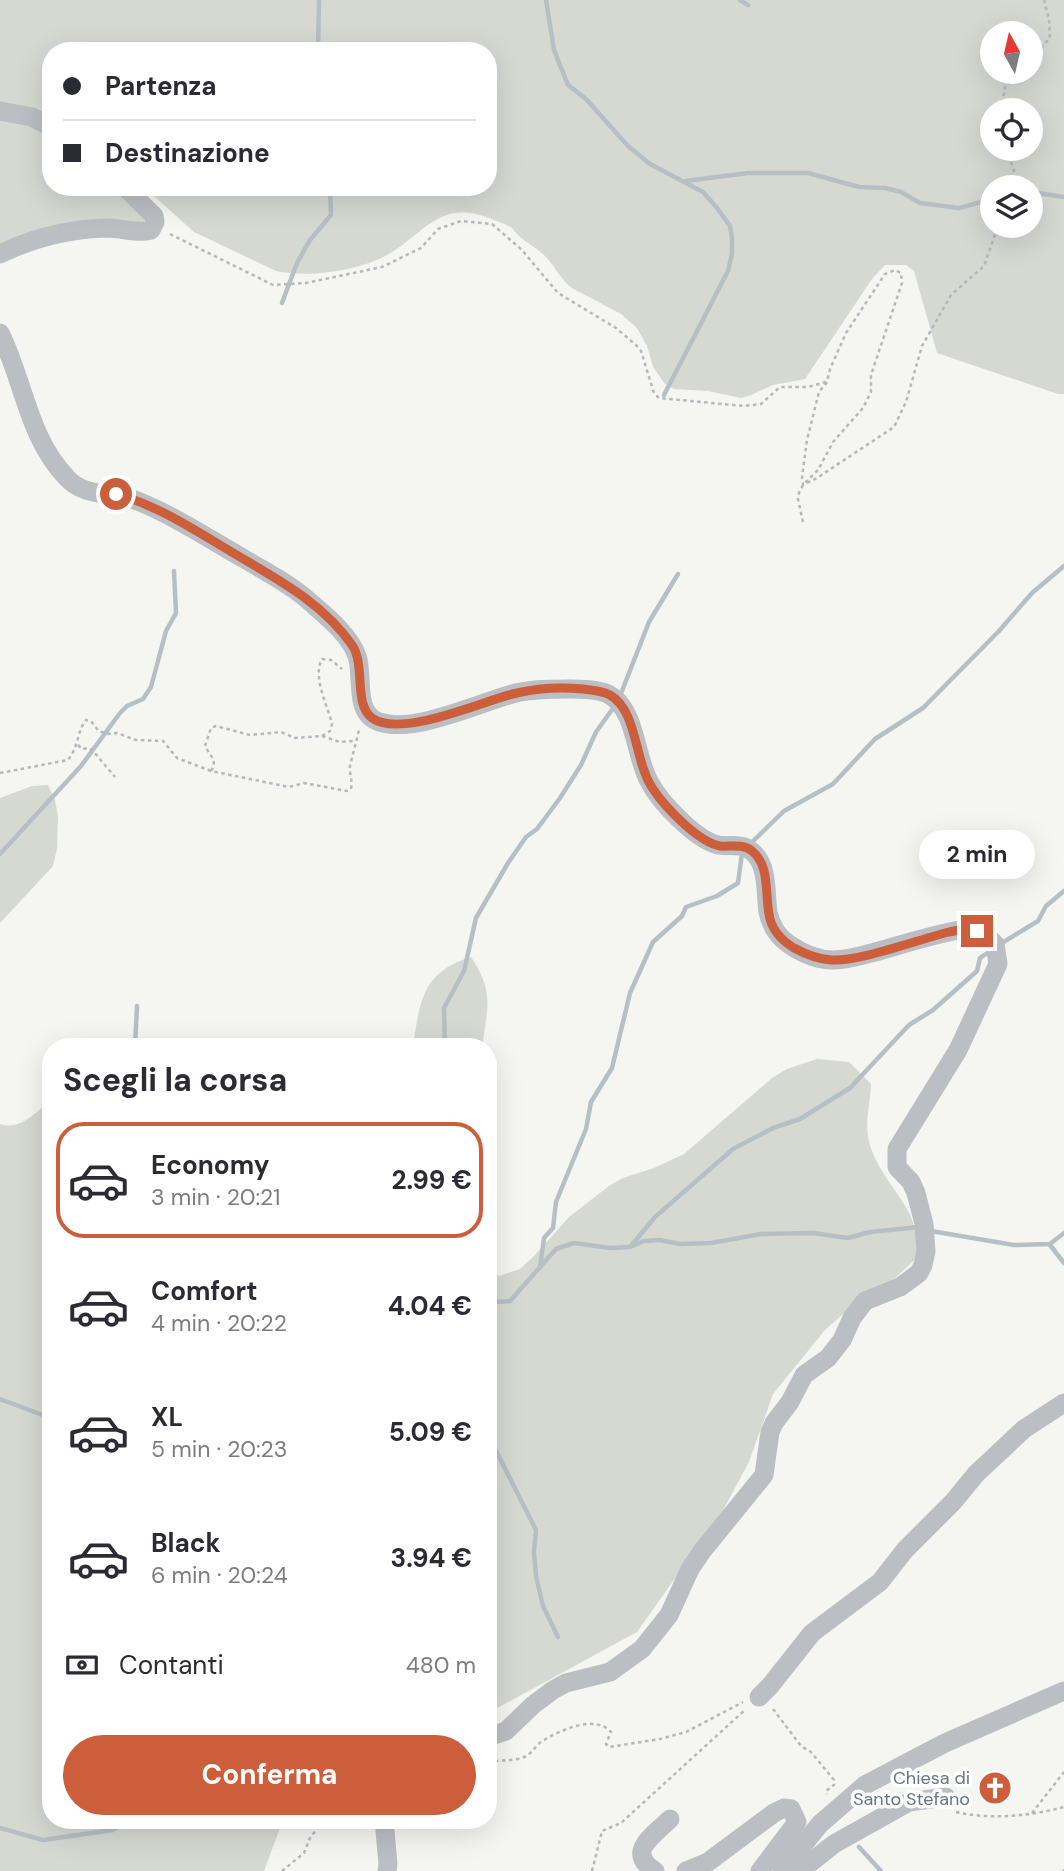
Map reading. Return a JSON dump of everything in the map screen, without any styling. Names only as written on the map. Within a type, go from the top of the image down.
[{"type":"street","points":[[0,111],[32,117],[42,122]]},
{"type":"street","points":[[0,254],[23,243],[50,235],[106,228],[145,231],[154,226],[153,216],[134,196]]},
{"type":"street","points":[[0,333],[13,363],[30,417],[48,453],[72,484],[93,492],[124,496],[166,513],[293,589],[326,617],[352,645],[357,653],[366,712],[382,722],[401,723],[433,719],[515,693],[541,689],[575,689],[610,695],[619,702],[627,715],[641,764],[653,790],[697,835],[722,846],[744,847],[757,857],[763,868],[771,922],[789,944],[814,957],[832,960],[852,958],[964,929],[977,931],[995,944],[998,964],[958,1050],[897,1149],[897,1167],[916,1193],[924,1224],[926,1251],[919,1273],[900,1287],[865,1301],[828,1358],[804,1375],[770,1432],[764,1475],[703,1550],[690,1569],[669,1615],[642,1649],[610,1672],[566,1683],[553,1690],[506,1731],[497,1734]]},
{"type":"street","points":[[765,1692],[811,1633],[880,1582],[905,1550],[953,1502],[976,1474],[1024,1429],[1064,1402]]},
{"type":"street","points":[[782,1871],[820,1824],[864,1786],[946,1743],[1064,1691]]},
{"type":"street","points":[[800,1871],[810,1860],[868,1823],[909,1802],[949,1804]]},
{"type":"street","points":[[686,1871],[708,1862],[774,1813],[791,1808],[797,1822],[760,1871]]},
{"type":"street","points":[[655,1871],[642,1860],[640,1854],[643,1847],[670,1819]]},
{"type":"street","points":[[385,1829],[387,1871]]},
{"type":"path","points":[[1043,45],[1049,38],[1049,19],[1044,0]]},
{"type":"path","points":[[154,226],[273,285],[306,283],[382,267],[421,248],[438,229],[461,221],[492,224],[523,250],[558,293],[616,328],[636,345],[654,393],[659,398],[744,406],[761,404],[780,387],[808,387],[827,382]]},
{"type":"path","points":[[803,485],[894,427],[906,402],[922,346],[951,295],[984,266],[994,238]]},
{"type":"path","points":[[803,485],[807,440],[819,392],[827,382],[846,332],[885,274],[895,270],[901,273],[902,283],[872,375],[871,392],[863,408],[833,442],[818,470],[803,485],[798,499],[803,522]]},
{"type":"path","points":[[211,771],[215,765],[214,758],[205,746],[211,728],[216,726],[250,734],[281,732],[306,739],[322,736],[330,731],[332,724],[320,679],[319,663],[322,659],[337,662],[346,674],[360,684]]},
{"type":"path","points":[[0,773],[68,760],[78,745],[82,723],[86,720],[106,734],[117,733],[136,740],[163,741],[177,758],[211,771],[289,787],[304,783],[347,791],[351,789],[353,779],[349,771],[355,741],[366,712]]},
{"type":"path","points":[[322,736],[340,742],[355,741]]},
{"type":"path","points":[[78,745],[82,749],[89,748],[93,751],[115,777]]},
{"type":"path","points":[[497,1761],[521,1758],[532,1753],[541,1742],[574,1727],[597,1724],[607,1727],[611,1732],[606,1744],[609,1747],[660,1740],[687,1732],[765,1692]]},
{"type":"path","points":[[765,1692],[764,1697],[801,1745],[811,1752],[835,1782]]},
{"type":"path","points":[[592,1871],[602,1831],[621,1823],[765,1692]]},
{"type":"path","points":[[1032,1813],[1064,1772]]},
{"type":"path","points":[[949,1804],[988,1816],[1032,1813],[1064,1807]]},
{"type":"path","points":[[282,1871],[304,1853],[317,1829]]},
{"type":"shaded area","points":[[0,0],[1064,0],[1064,394],[937,353],[914,271],[906,265],[885,265],[872,279],[805,379],[773,385],[741,398],[708,391],[674,389],[665,384],[653,367],[647,346],[637,328],[621,314],[572,288],[542,253],[512,228],[492,219],[474,214],[446,215],[375,261],[333,272],[302,274],[276,271],[194,232],[154,196],[497,196],[497,42],[42,42],[42,116],[0,104]]},
{"type":"shaded area","points":[[0,118],[19,121],[42,130],[42,196],[127,196],[143,213],[145,223],[0,250]]},
{"type":"shaded area","points":[[48,785],[58,816],[57,849],[53,866],[0,923],[0,798],[32,786]]},
{"type":"shaded area","points":[[471,957],[483,980],[487,1000],[483,1038],[414,1038],[426,990],[442,971]]},
{"type":"shaded area","points":[[817,1059],[849,1062],[871,1084],[867,1124],[869,1140],[878,1165],[910,1214],[919,1256],[894,1279],[851,1307],[825,1330],[773,1394],[749,1462],[722,1512],[637,1632],[497,1708],[497,1274],[520,1269],[569,1217],[609,1186],[684,1154],[772,1078],[787,1069]]},
{"type":"shaded area","points":[[42,1107],[42,1829],[280,1829],[264,1871],[0,1871],[0,1124],[15,1125]]},
{"type":"waterway","points":[[318,42],[319,0]]},
{"type":"waterway","points":[[546,0],[554,50],[568,85],[586,99],[628,146],[650,164],[703,192],[730,226],[732,254],[728,271],[664,395]]},
{"type":"waterway","points":[[740,0],[748,5]]},
{"type":"waterway","points":[[686,181],[748,173],[808,173],[859,187],[901,192],[920,203],[959,208],[980,202]]},
{"type":"waterway","points":[[1043,194],[1064,197]]},
{"type":"waterway","points":[[282,303],[297,263],[310,240],[331,215],[330,196]]},
{"type":"waterway","points":[[750,844],[784,811],[833,784],[875,739],[923,708],[999,631],[1032,593],[1064,566]]},
{"type":"waterway","points":[[0,854],[81,766],[120,713],[127,706],[143,699],[151,687],[166,631],[176,613],[174,571]]},
{"type":"waterway","points":[[620,696],[649,622],[678,574]]},
{"type":"waterway","points":[[445,1038],[444,1008],[464,971],[476,918],[526,837],[537,829],[560,798],[581,765],[596,732],[614,707]]},
{"type":"waterway","points":[[540,1268],[544,1238],[553,1228],[556,1202],[586,1129],[591,1102],[612,1068],[630,993],[653,942],[682,916],[686,907],[717,896],[738,883],[742,853]]},
{"type":"waterway","points":[[1002,943],[1038,921],[1046,906],[1064,891]]},
{"type":"waterway","points":[[631,1246],[655,1217],[733,1149],[773,1128],[800,1119],[850,1088],[909,1025],[933,1010],[977,971],[980,958],[992,950]]},
{"type":"waterway","points":[[135,1038],[137,1006]]},
{"type":"waterway","points":[[497,1302],[510,1301],[556,1249],[574,1243],[610,1248],[630,1247],[644,1241],[660,1240],[680,1244],[711,1243],[761,1234],[813,1233],[848,1238],[870,1232],[919,1227]]},
{"type":"waterway","points":[[931,1231],[1014,1245],[1050,1244],[1064,1233]]},
{"type":"waterway","points":[[1050,1245],[1064,1263]]},
{"type":"waterway","points":[[0,1399],[42,1415]]},
{"type":"waterway","points":[[497,1453],[536,1530],[536,1576],[543,1606],[558,1637]]},
{"type":"waterway","points":[[0,1828],[43,1840],[115,1829]]},
{"type":"waterway","points":[[859,1847],[881,1871]]},
{"type":"place","name":"Chiesa di Santo Stefano","points":[[995,1788]]},
{"type":"route","points":[[116,494],[189,525],[307,599],[344,635],[357,653],[363,703],[366,712],[376,720],[392,723],[433,719],[515,693],[541,689],[575,689],[610,695],[624,708],[630,721],[637,754],[653,790],[697,835],[710,843],[752,850],[763,868],[771,922],[781,938],[799,950],[814,957],[832,960],[852,958],[949,932],[964,929],[977,931]]}]
